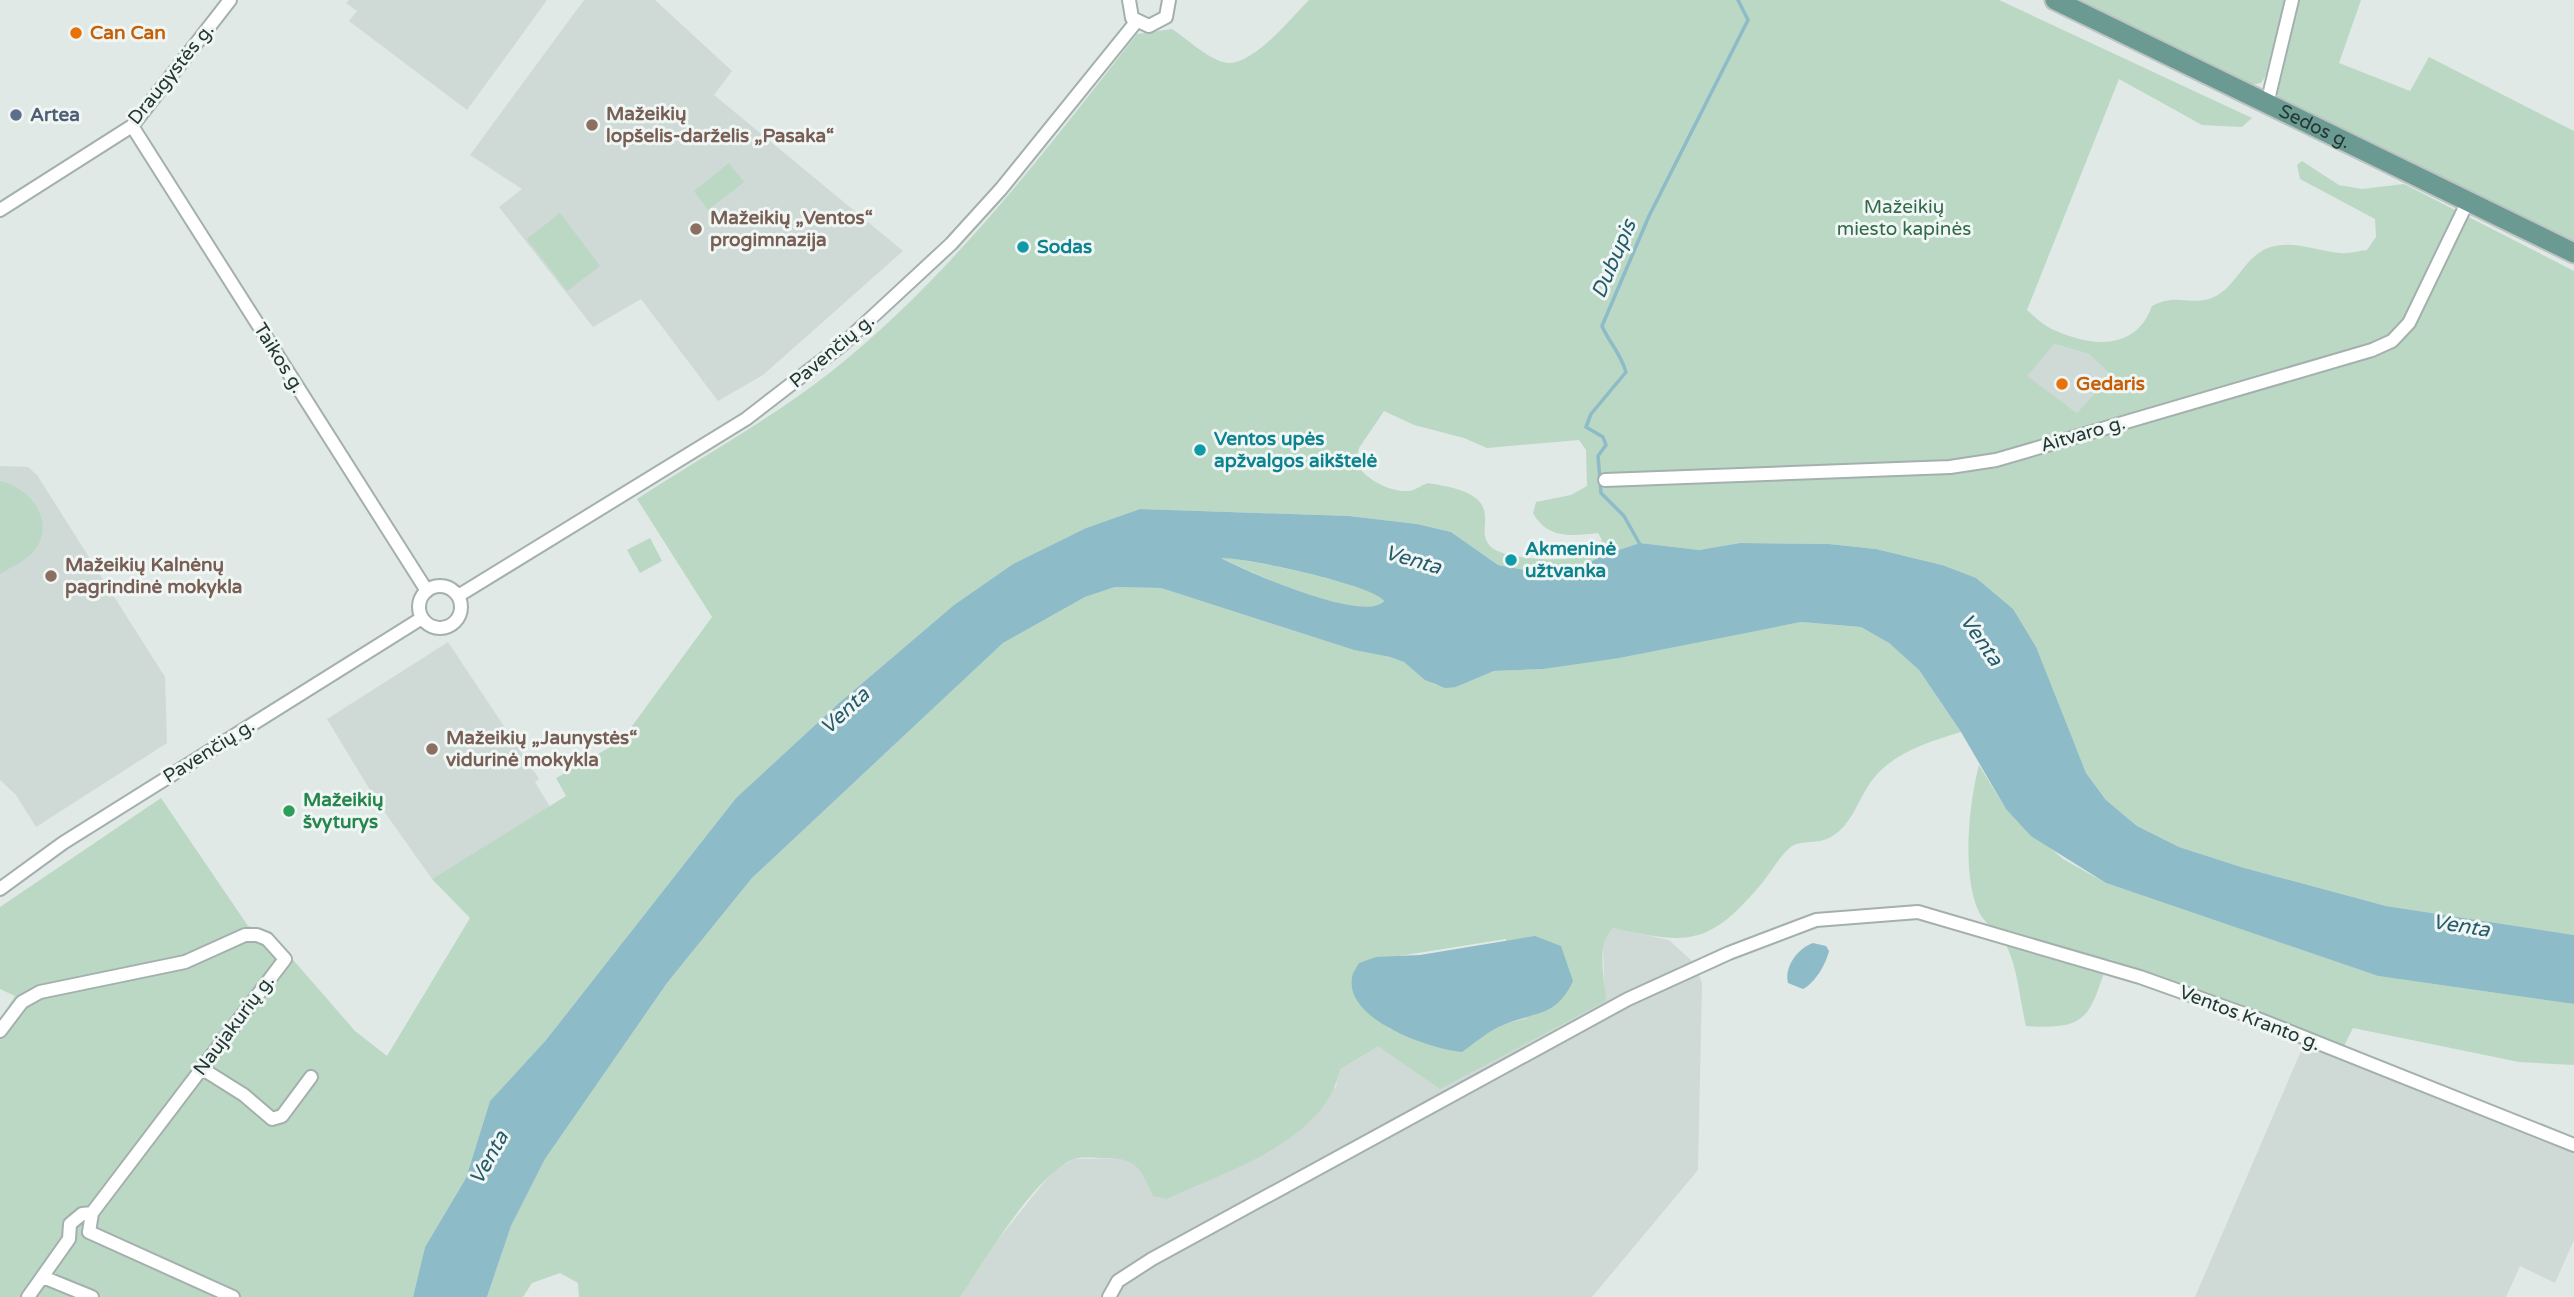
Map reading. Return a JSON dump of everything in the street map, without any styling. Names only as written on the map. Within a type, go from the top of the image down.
[{"type":"main road","name":"Sedos g.","points":[[2055,0],[2574,253]]},
{"type":"street","name":"Draugystės g.","points":[[0,210],[132,126],[230,0]]},
{"type":"street","points":[[1129,0],[1129,12],[1136,22],[1149,26],[1161,22],[1169,12],[1169,0]]},
{"type":"street","points":[[2267,104],[2292,0]]},
{"type":"street","name":"Pavenčių g.","points":[[457,596],[746,419],[842,345],[951,244],[1000,189],[1136,22]]},
{"type":"street","name":"Taikos g.","points":[[132,126],[427,590]]},
{"type":"street","name":"Aitvaro g.","points":[[1605,480],[1950,467],[1996,460],[2372,349],[2392,341],[2409,323],[2468,201]]},
{"type":"street","points":[[444,587],[457,596],[460,613],[449,626],[437,628],[422,618],[419,606],[427,590],[444,587]]},
{"type":"street","name":"Pavenčių g.","points":[[0,889],[63,843],[422,618]]},
{"type":"street","name":"Ventos Kranto g.","points":[[1109,1297],[1118,1281],[1152,1259],[1629,999],[1729,953],[1816,920],[1918,912],[1988,930],[2153,982],[2258,1019],[2574,1145]]},
{"type":"street","name":"Naujakurių g.","points":[[0,1031],[22,1002],[40,992],[185,962],[245,935],[257,934],[267,939],[285,959],[92,1213],[89,1232]]},
{"type":"street","points":[[201,1068],[244,1095],[272,1119],[282,1116],[311,1077]]},
{"type":"street","name":"Naujakurių g.","points":[[28,1297],[69,1238],[70,1224],[82,1214],[92,1213]]},
{"type":"street","points":[[69,1238],[79,1239],[89,1232],[233,1297]]},
{"type":"street","points":[[43,1276],[92,1297]]},
{"type":"shaded area","points":[[349,0],[547,0],[467,110],[349,21],[357,11],[346,3]]},
{"type":"shaded area","name":"Mažeikių „Ventos“ progimnazija","points":[[584,0],[655,0],[732,71],[714,95],[903,251],[763,375],[718,401],[641,299],[593,327],[499,207],[522,189],[470,155]]},
{"type":"shaded area","points":[[2053,344],[2089,354],[2111,375],[2077,413],[2026,376]]},
{"type":"shaded area","name":"Mažeikių Kalnėnų pagrindinė mokykla","points":[[0,466],[28,467],[37,475],[165,677],[167,743],[36,827],[16,795],[0,780]]},
{"type":"shaded area","name":"Mažeikių „Jaunystės“ vidurinė mokykla","points":[[448,642],[539,779],[535,782],[550,807],[432,879],[376,800],[327,719]]},
{"type":"shaded area","points":[[1613,928],[1669,940],[1694,963],[1702,983],[1698,1170],[1592,1297],[960,1297],[992,1247],[1054,1170],[1075,1159],[1125,1158],[1141,1168],[1153,1196],[1336,1087],[1339,1069],[1378,1045],[1605,1001],[1603,947],[1606,934]]},
{"type":"shaded area","points":[[2304,1044],[2574,1153],[2574,1240],[2555,1283],[2520,1266],[2506,1297],[2195,1297]]},
{"type":"green space","name":"Mažeikių miesto kapinės","points":[[1309,0],[1999,0],[2252,118],[2242,127],[2202,125],[2119,79],[2027,310],[2050,328],[2083,340],[2097,342],[2124,338],[2145,321],[2152,306],[2160,302],[2194,301],[2218,295],[2253,257],[2271,247],[2297,245],[2343,253],[2367,250],[2376,237],[2375,219],[2300,179],[2297,165],[2302,161],[2339,185],[2362,189],[2404,184],[2574,271],[2574,935],[2386,906],[2241,867],[2179,847],[2137,826],[2106,800],[2086,773],[2070,734],[1942,565],[1876,549],[1829,544],[1740,543],[1699,550],[1640,543],[1606,554],[1574,570],[1536,572],[1498,565],[1451,532],[1417,524],[1349,516],[1140,509],[1086,528],[1013,564],[954,605],[839,703],[736,798],[546,1040],[490,1101],[466,1178],[425,1247],[413,1297],[0,1297],[0,1019],[15,996],[0,989],[0,907],[161,798],[248,926],[268,931],[355,1031],[387,1056],[470,918],[432,879],[566,796],[556,778],[621,741],[712,617],[637,499],[785,405],[832,371],[875,334],[956,254],[994,212],[1137,34],[1172,29],[1210,56],[1233,63],[1257,51]],"holes":[[[2054,344],[2089,354],[2111,375],[2077,413],[2027,376]],[[1384,411],[1414,425],[1464,438],[1487,448],[1579,440],[1586,450],[1587,486],[1571,495],[1536,502],[1533,513],[1545,528],[1553,532],[1570,535],[1598,533],[1602,540],[1592,552],[1584,556],[1540,559],[1510,555],[1498,551],[1488,543],[1483,507],[1472,495],[1455,488],[1428,483],[1408,491],[1378,483],[1356,463],[1359,448]]]},
{"type":"green space","points":[[2077,0],[2285,0],[2265,77],[2261,83],[2250,85]]},
{"type":"green space","points":[[2298,0],[2361,0],[2339,63],[2410,91],[2429,57],[2574,131],[2574,242],[2284,102],[2277,94],[2277,84]]},
{"type":"green space","points":[[729,163],[744,182],[708,210],[694,191]]},
{"type":"green space","points":[[560,213],[600,266],[567,291],[527,239]]},
{"type":"green space","points":[[0,481],[12,485],[32,500],[39,511],[42,533],[38,545],[29,556],[0,574]]},
{"type":"green space","points":[[650,538],[662,561],[640,573],[627,550]]},
{"type":"green space","points":[[1219,557],[1280,567],[1334,580],[1375,594],[1384,601],[1372,607],[1330,601],[1278,583]]},
{"type":"green space","points":[[1115,587],[1161,588],[1354,650],[1390,657],[1404,662],[1435,685],[1456,687],[1494,671],[1543,669],[1801,622],[1861,627],[1889,643],[1919,670],[1961,732],[1911,750],[1888,764],[1870,783],[1853,814],[1837,833],[1825,840],[1792,846],[1744,904],[1712,929],[1696,936],[1680,938],[1613,928],[1607,935],[1603,952],[1606,1001],[1440,1089],[1378,1046],[1340,1069],[1331,1094],[1315,1116],[1294,1135],[1243,1165],[1166,1199],[1153,1196],[1145,1178],[1131,1162],[1115,1158],[1072,1160],[1057,1169],[1026,1201],[960,1297],[579,1297],[578,1283],[560,1273],[532,1283],[523,1297],[487,1297],[511,1226],[545,1159],[667,983],[752,878],[1003,643],[1085,597]],"holes":[[[1506,939],[1527,1019],[1504,1024],[1488,1033],[1390,1029],[1356,999],[1399,956]]]},
{"type":"green space","points":[[1979,765],[2006,809],[2063,859],[2106,883],[2378,976],[2574,1004],[2574,1065],[2519,1062],[2353,1028],[2343,1048],[2109,959],[2092,1005],[2085,1014],[2064,1025],[2026,1026],[2011,956],[1980,914],[1970,881],[1970,819]]},
{"type":"water","name":"Venta","points":[[1140,509],[1349,516],[1417,524],[1451,532],[1498,565],[1536,572],[1574,570],[1606,554],[1640,543],[1699,550],[1740,543],[1829,544],[1876,549],[1942,565],[1976,578],[2013,609],[2036,647],[2086,773],[2106,800],[2137,826],[2179,847],[2241,867],[2386,906],[2574,935],[2574,1004],[2378,976],[2106,883],[2031,836],[2006,809],[1961,732],[1919,670],[1889,643],[1861,627],[1801,622],[1619,658],[1543,669],[1494,671],[1456,687],[1445,688],[1425,680],[1404,662],[1390,657],[1354,650],[1161,588],[1115,587],[1085,597],[1003,643],[752,878],[667,983],[545,1159],[511,1226],[487,1297],[413,1297],[425,1247],[466,1178],[490,1101],[546,1040],[736,798],[839,703],[954,605],[1013,564],[1086,528]],"holes":[[[1221,558],[1334,580],[1358,587],[1384,601],[1372,606],[1354,606],[1330,601],[1278,583]]]},
{"type":"water","points":[[1535,936],[1561,946],[1573,981],[1566,993],[1559,1002],[1544,1012],[1497,1028],[1462,1052],[1430,1045],[1392,1030],[1362,1007],[1353,993],[1352,976],[1359,963],[1376,957],[1420,955]]},
{"type":"water","points":[[1813,943],[1826,946],[1829,951],[1819,973],[1803,989],[1788,983],[1788,971],[1793,959],[1807,945]]},
{"type":"waterway","name":"Dubupis","points":[[1642,548],[1624,516],[1601,493],[1598,456],[1606,445],[1603,437],[1586,427],[1591,414],[1626,372],[1602,326],[1649,216],[1748,20],[1738,0]]},
{"type":"place","name":"Can Can","points":[[76,33]]},
{"type":"place","name":"Artea","points":[[16,115]]},
{"type":"place","name":"Mažeikių lopšelis-darželis „Pasaka“","points":[[592,125]]},
{"type":"place","name":"Mažeikių „Ventos“ progimnazija","points":[[696,229]]},
{"type":"place","name":"Sodas","points":[[1023,247]]},
{"type":"place","name":"Gedaris","points":[[2062,384]]},
{"type":"place","name":"Ventos upės apžvalgos aikštelė","points":[[1200,450]]},
{"type":"place","name":"Akmeninė užtvanka","points":[[1511,560]]},
{"type":"place","name":"Mažeikių Kalnėnų pagrindinė mokykla","points":[[51,576]]},
{"type":"place","name":"Mažeikių „Jaunystės“ vidurinė mokykla","points":[[432,749]]},
{"type":"place","name":"Mažeikių švyturys","points":[[289,811]]}]
